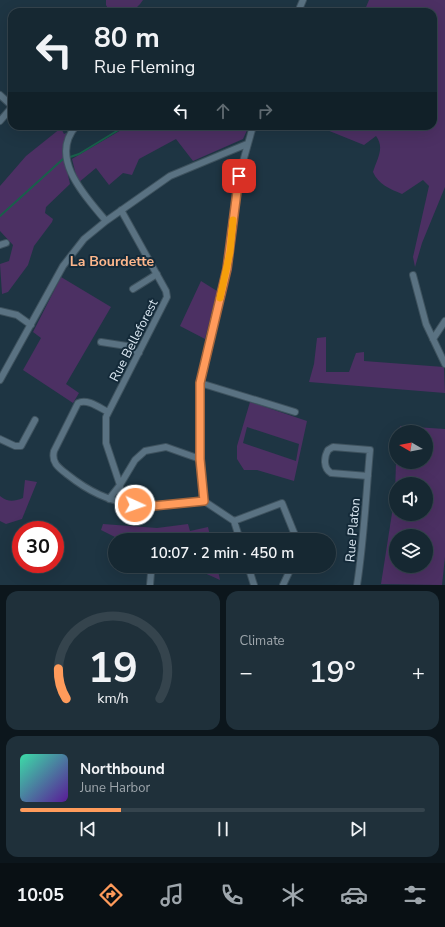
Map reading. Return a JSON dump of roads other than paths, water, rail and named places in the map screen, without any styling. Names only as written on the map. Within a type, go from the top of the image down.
[{"type":"street","points":[[0,94],[8,102]]},
{"type":"street","points":[[0,121],[8,111]]},
{"type":"street","points":[[74,130],[67,149],[71,172],[81,192],[106,221]]},
{"type":"street","points":[[204,501],[200,459],[200,383],[227,269],[239,176],[252,130]]},
{"type":"street","points":[[0,380],[70,256],[84,239],[121,210],[170,176],[247,144]]},
{"type":"street","name":"Rue Belleforest","points":[[121,210],[166,291],[166,300],[108,412],[105,424],[105,437],[120,485],[121,502]]},
{"type":"street","points":[[133,289],[156,274]]},
{"type":"street","points":[[413,275],[426,324],[445,364]]},
{"type":"street","points":[[0,311],[17,314],[31,326]]},
{"type":"street","points":[[433,339],[445,321]]},
{"type":"street","points":[[101,342],[127,346],[139,353]]},
{"type":"street","points":[[200,383],[295,412]]},
{"type":"street","points":[[108,412],[87,402],[83,401],[78,403],[53,456],[56,465],[75,480],[109,499],[121,502],[153,506],[204,501],[234,521],[238,533]]},
{"type":"street","points":[[0,439],[15,446],[21,446],[35,420]]},
{"type":"street","points":[[109,499],[120,485],[135,460],[149,450],[166,447],[200,459]]},
{"type":"street","name":"Rue Platon","points":[[357,585],[362,550],[368,476],[370,450],[333,447],[328,450],[325,465],[328,471],[368,476]]},
{"type":"street","points":[[234,521],[282,503],[294,533]]},
{"type":"street","points":[[150,585],[151,573]]},
{"type":"street","points":[[250,573],[254,585]]},
{"type":"street","points":[[283,585],[289,573]]},
{"type":"waterway","points":[[70,157],[79,154],[118,130]]},
{"type":"waterway","points":[[0,216],[63,159]]},
{"type":"district","name":"La Bourdette","points":[[112,261]]}]
